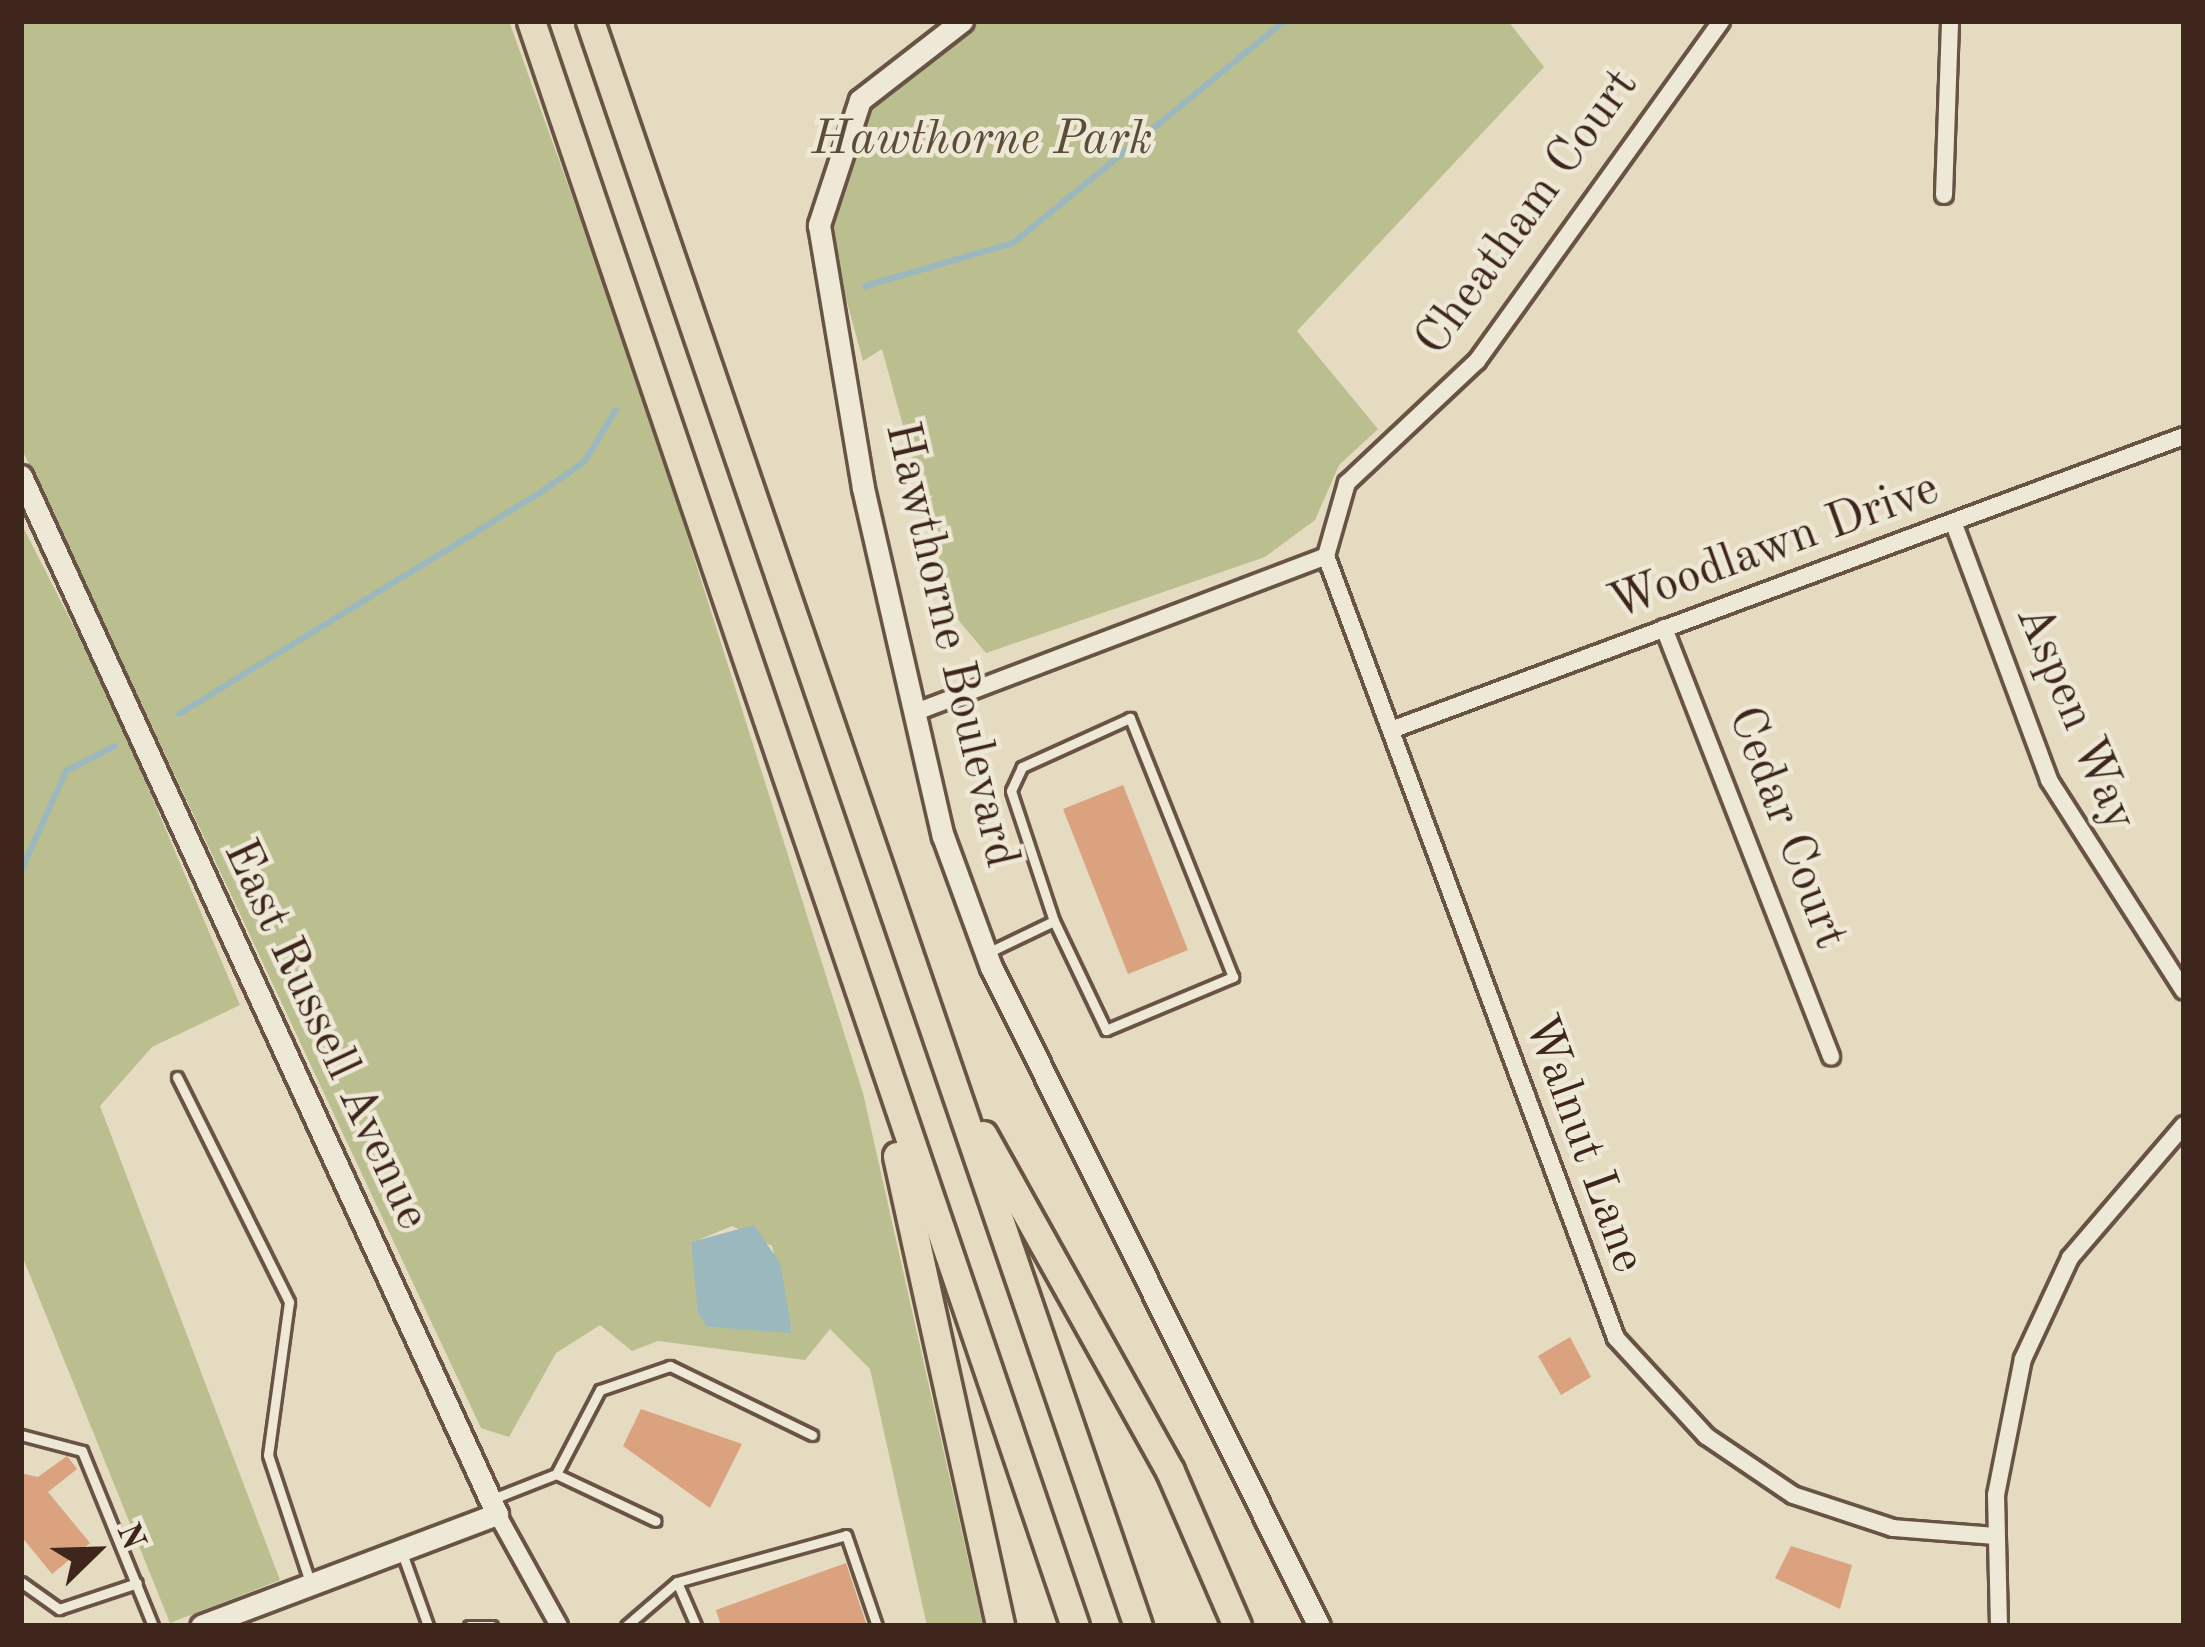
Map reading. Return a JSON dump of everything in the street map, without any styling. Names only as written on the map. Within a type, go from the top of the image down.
[{"type":"highway","points":[[531,21],[1075,1626]]},
{"type":"highway","points":[[590,21],[1138,1626]]},
{"type":"highway","points":[[862,1006],[1000,1626]]},
{"type":"highway","points":[[953,1083],[1170,1471],[1237,1626]]},
{"type":"street","name":"Hawthorne Boulevard","points":[[962,21],[860,100],[820,225],[826,314],[943,836],[986,954],[1319,1626]]},
{"type":"street","name":"Cheatham Court","points":[[1326,556],[1348,483],[1477,361],[1721,21]]},
{"type":"street","points":[[1944,195],[1950,21]]},
{"type":"street","name":"Woodlawn Drive","points":[[1390,730],[2184,436]]},
{"type":"street","name":"East Russell Avenue","points":[[21,476],[493,1507],[560,1626]]},
{"type":"street","name":"Aspen Way","points":[[1954,524],[2049,780],[2184,991]]},
{"type":"street","points":[[916,712],[1326,556]]},
{"type":"street","name":"Walnut Lane","points":[[1326,556],[1616,1338],[1706,1436],[1793,1495],[1893,1528],[1994,1536]]},
{"type":"street","name":"Cedar Court","points":[[1664,628],[1831,1057]]},
{"type":"street","points":[[1999,1626],[1994,1536],[2002,1442],[2037,1325],[2100,1217],[2184,1125]]},
{"type":"street","points":[[200,1626],[241,1619],[493,1507]]},
{"type":"lane","points":[[1130,718],[1233,977],[1106,1030],[1054,922],[1011,791],[1022,767],[1130,718]]},
{"type":"lane","points":[[986,954],[1054,922]]},
{"type":"lane","points":[[177,1077],[289,1302],[268,1455],[311,1584]]},
{"type":"lane","points":[[493,1507],[556,1474],[600,1390],[670,1366],[812,1435]]},
{"type":"lane","points":[[21,1435],[82,1451],[153,1626]]},
{"type":"lane","points":[[556,1474],[656,1521]]},
{"type":"lane","points":[[626,1626],[677,1582],[846,1535],[878,1626]]},
{"type":"lane","points":[[401,1550],[428,1626]]},
{"type":"lane","points":[[21,1582],[49,1609],[137,1583]]},
{"type":"lane","points":[[677,1582],[696,1626]]},
{"type":"lane","points":[[469,1626],[492,1626]]},
{"type":"green space","points":[[21,21],[509,21],[639,383],[863,1093],[983,1626],[927,1626],[870,1369],[830,1329],[805,1360],[658,1341],[632,1351],[600,1325],[556,1353],[509,1437],[481,1428],[21,447]],"holes":[[[732,1226],[772,1246],[792,1332],[707,1327],[691,1243]]]},
{"type":"green space","name":"Hawthorne Park","points":[[956,21],[1508,21],[1544,67],[1297,331],[1378,429],[1339,465],[1315,520],[1265,557],[986,653],[955,616],[882,349],[863,361],[828,232],[861,116]]},
{"type":"green space","points":[[21,523],[111,700],[240,1005],[152,1047],[100,1106],[280,1580],[170,1623],[21,1253]]},
{"type":"water","points":[[754,1225],[780,1263],[792,1333],[707,1327],[698,1313],[691,1242]]},
{"type":"building","points":[[1123,785],[1188,950],[1128,974],[1063,809]]},
{"type":"building","points":[[1570,1337],[1591,1377],[1561,1395],[1538,1356]]},
{"type":"building","points":[[641,1409],[742,1444],[710,1508],[623,1446]]},
{"type":"building","points":[[67,1456],[77,1469],[48,1492],[90,1543],[52,1574],[21,1536],[21,1473],[38,1477]]},
{"type":"building","points":[[1791,1546],[1852,1565],[1840,1609],[1775,1578]]},
{"type":"building","points":[[846,1563],[867,1626],[721,1626],[716,1610]]},
{"type":"waterway","points":[[865,286],[1013,243],[1284,21]]},
{"type":"waterway","points":[[179,714],[538,494],[584,462],[616,410]]},
{"type":"waterway","points":[[21,871],[66,771],[115,746]]}]
